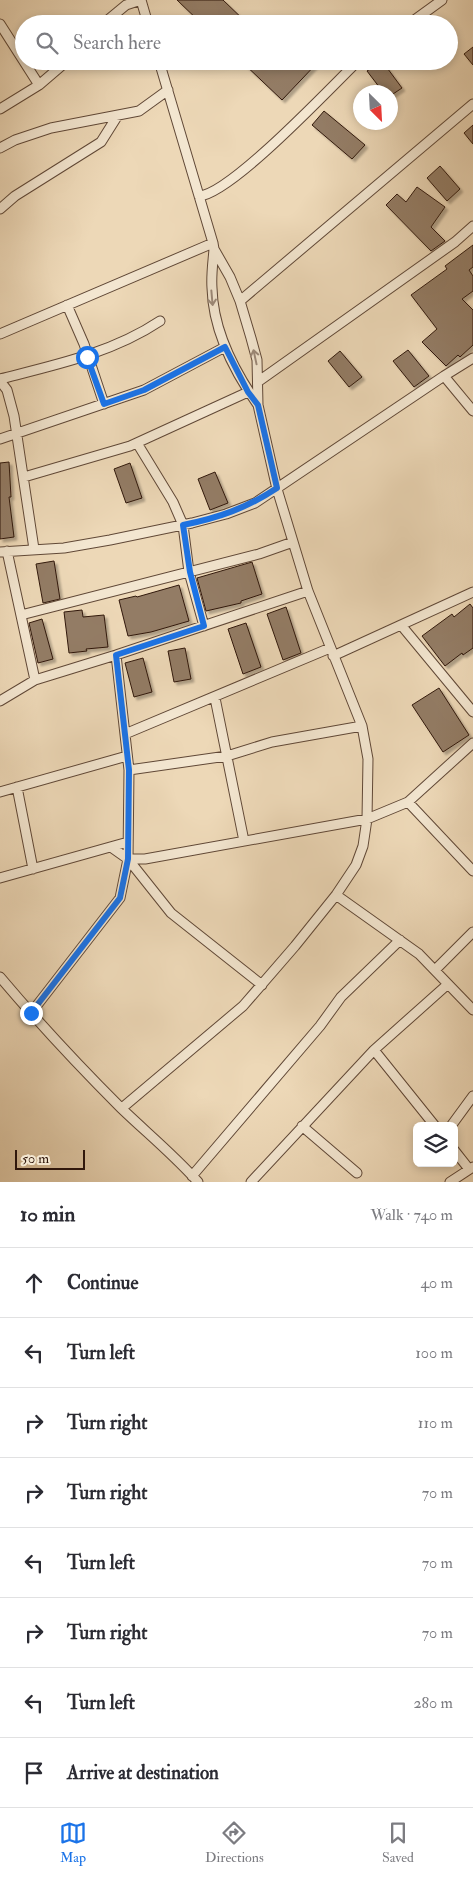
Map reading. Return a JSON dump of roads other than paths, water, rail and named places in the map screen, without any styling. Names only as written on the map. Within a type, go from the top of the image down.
[{"type":"street","points":[[114,15],[126,5],[141,0],[145,15]]},
{"type":"street","points":[[421,15],[442,0]]},
{"type":"street","points":[[0,24],[15,48]]},
{"type":"street","points":[[29,70],[39,86]]},
{"type":"street","points":[[0,109],[39,86],[57,70]]},
{"type":"street","points":[[122,1108],[243,1006],[262,985],[336,895],[356,865],[363,846],[367,819],[368,759],[362,726],[308,591],[293,542],[277,488],[258,405],[259,381],[257,360],[240,301],[214,246],[162,70]]},
{"type":"street","points":[[199,196],[216,190],[240,172],[293,125],[349,70]]},
{"type":"street","points":[[0,148],[15,140],[51,128],[139,111],[168,90]]},
{"type":"street","points":[[240,301],[473,104]]},
{"type":"street","points":[[0,209],[15,196],[101,142],[118,115]]},
{"type":"street","points":[[259,381],[454,242],[473,226]]},
{"type":"street","points":[[0,334],[214,246]]},
{"type":"street","points":[[214,246],[212,287],[216,325],[248,392],[258,405]]},
{"type":"street","points":[[67,305],[84,344],[104,404]]},
{"type":"street","points":[[34,549],[14,416],[7,390],[0,380],[87,357],[140,335],[160,321]]},
{"type":"street","points":[[0,439],[144,390],[225,347]]},
{"type":"street","points":[[35,680],[21,615],[3,551],[64,548],[183,525],[226,514],[255,503],[473,358]]},
{"type":"street","points":[[444,376],[473,411]]},
{"type":"street","points":[[24,477],[137,443],[248,392]]},
{"type":"street","points":[[137,443],[173,502],[183,525],[190,572],[204,626]]},
{"type":"street","points":[[21,615],[259,554],[293,542]]},
{"type":"street","points":[[0,701],[35,680],[308,591]]},
{"type":"street","points":[[125,734],[401,625],[473,592]]},
{"type":"street","points":[[401,625],[473,712]]},
{"type":"street","points":[[31,1013],[120,898],[128,859],[129,770],[116,655]]},
{"type":"street","points":[[215,698],[244,841]]},
{"type":"street","points":[[129,770],[227,756],[272,742],[362,726]]},
{"type":"street","points":[[128,859],[145,859],[367,819],[408,802],[473,743]]},
{"type":"street","points":[[0,792],[127,756]]},
{"type":"street","points":[[17,787],[33,869]]},
{"type":"street","points":[[408,802],[473,871]]},
{"type":"street","points":[[0,878],[128,842]]},
{"type":"street","points":[[111,847],[128,859],[171,913],[262,985]]},
{"type":"street","points":[[336,895],[419,954],[473,1010]]},
{"type":"street","points":[[435,970],[473,932]]},
{"type":"street","points":[[0,976],[31,1013],[122,1108],[195,1179],[314,1034],[341,997],[400,940]]},
{"type":"street","points":[[251,1182],[374,1050],[448,984]]},
{"type":"street","points":[[374,1050],[432,1122]]},
{"type":"street","points":[[454,1122],[473,1096]]},
{"type":"street","points":[[302,1126],[357,1173]]},
{"type":"street","points":[[450,1182],[471,1168],[458,1154]]}]
